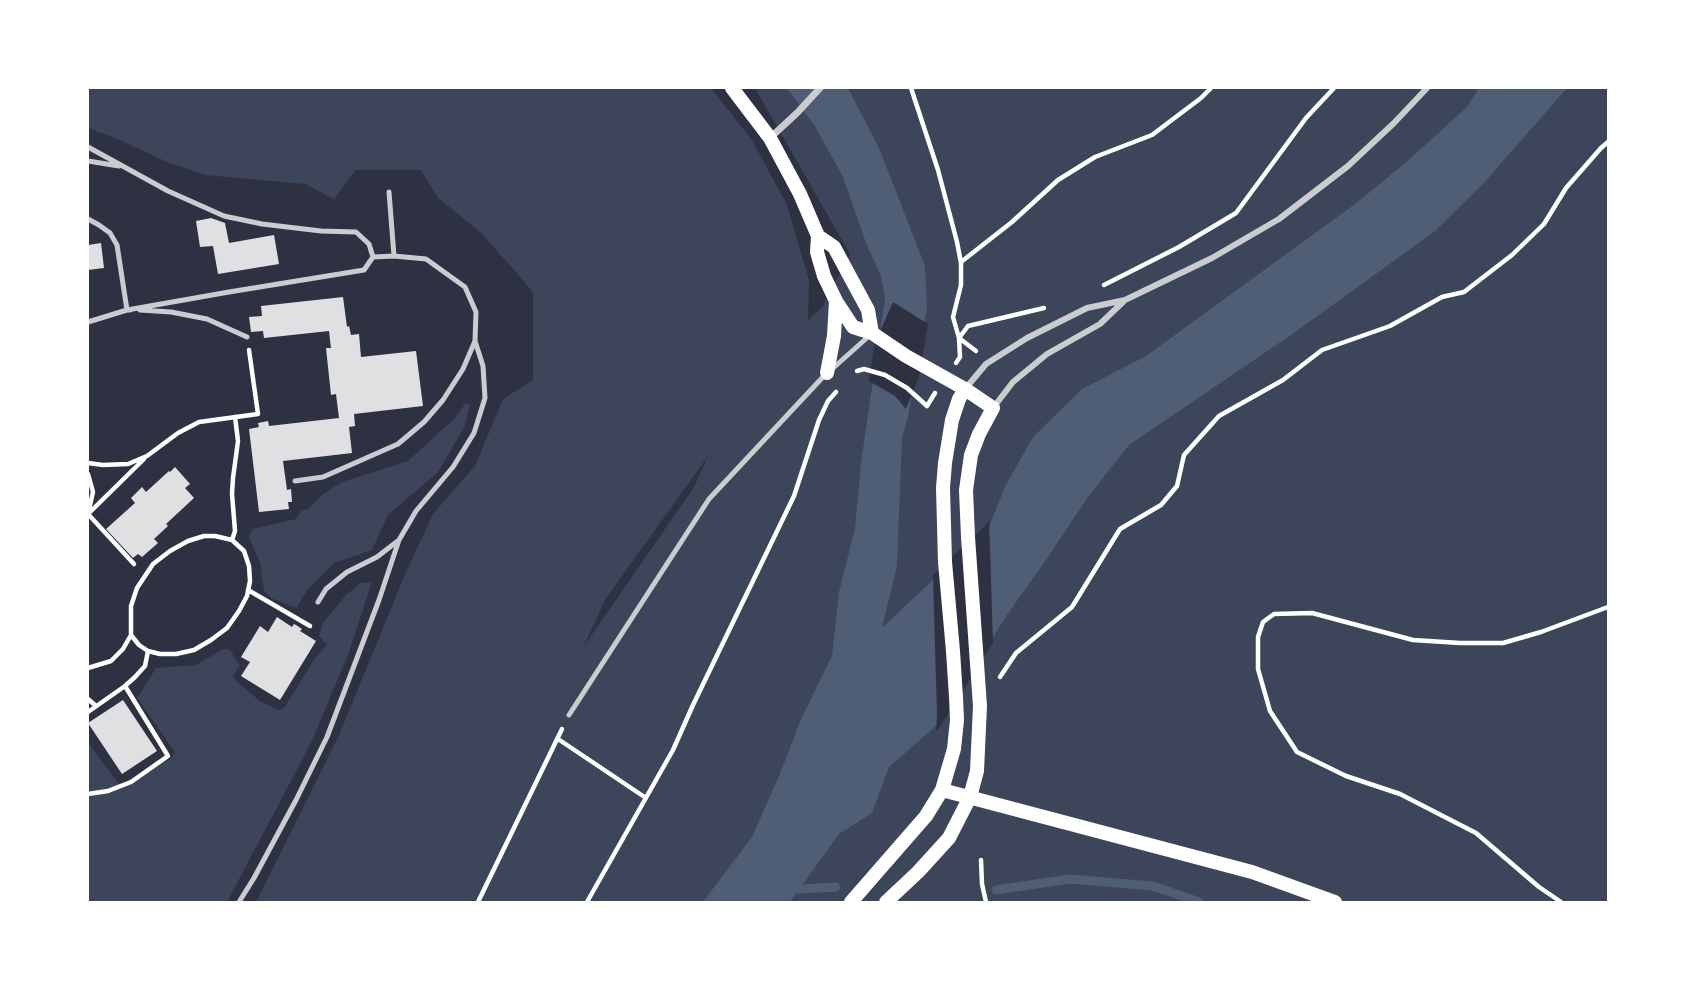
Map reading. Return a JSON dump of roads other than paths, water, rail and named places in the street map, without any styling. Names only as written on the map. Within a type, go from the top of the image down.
[{"type":"main road","points":[[732,88],[770,138],[800,194],[818,236],[817,252],[824,276],[853,327],[875,336],[993,408],[979,434],[968,473],[968,537],[980,706],[977,771],[970,797],[949,838],[886,902]]},
{"type":"main road","points":[[818,236],[834,247],[868,310],[875,336]]},
{"type":"main road","points":[[827,373],[834,336],[836,301]]},
{"type":"main road","points":[[851,902],[926,816],[942,790],[954,750],[957,720],[944,562],[943,488],[952,420],[965,389]]},
{"type":"main road","points":[[942,790],[1252,872],[1335,902]]},
{"type":"street","points":[[770,138],[799,112],[820,88]]},
{"type":"street","points":[[965,389],[986,364],[1027,338],[1087,308],[1125,300],[1212,258],[1279,219],[1348,166],[1427,88]]},
{"type":"street","points":[[993,408],[1013,382],[1047,354],[1100,324],[1125,300]]},
{"type":"lane","points":[[88,147],[168,191],[224,216],[285,227],[356,232],[369,244],[373,257]]},
{"type":"lane","points":[[88,161],[124,167]]},
{"type":"lane","points":[[389,192],[394,256]]},
{"type":"lane","points":[[88,219],[110,233],[117,245],[127,310]]},
{"type":"lane","points":[[239,902],[327,737],[399,540],[416,511],[453,467],[474,433],[485,398],[483,366],[475,341],[476,312],[465,287],[426,259],[373,257]]},
{"type":"lane","points":[[88,322],[127,310],[364,270],[373,257]]},
{"type":"lane","points":[[127,310],[171,312],[207,319],[247,337]]},
{"type":"lane","points":[[569,715],[709,499],[827,373],[875,336]]},
{"type":"lane","points":[[295,481],[323,477],[398,444],[424,422],[443,400],[463,369],[475,341]]},
{"type":"lane","points":[[318,602],[326,589],[347,572],[377,557],[399,540]]},
{"type":"waterway","points":[[996,890],[1070,879],[1153,886],[1199,902]]},
{"type":"waterway","points":[[789,888],[836,887]]}]
